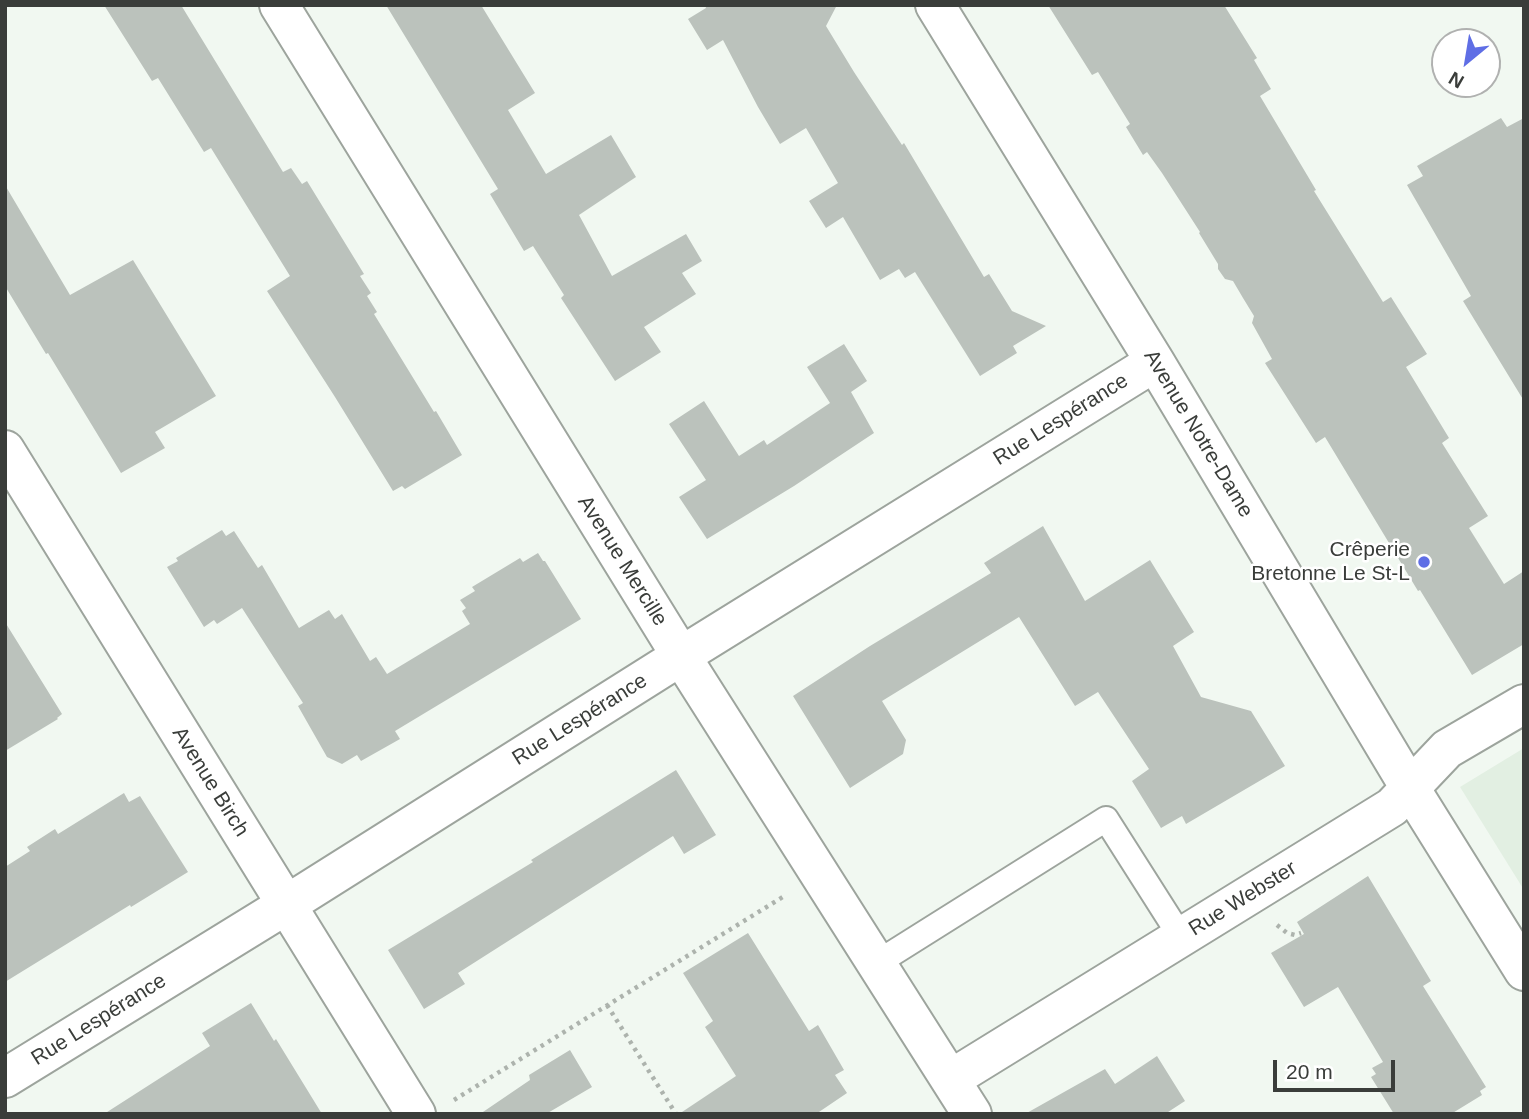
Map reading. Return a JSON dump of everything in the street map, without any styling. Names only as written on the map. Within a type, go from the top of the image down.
[{"type":"street","name":"Avenue Mercille","points":[[279,5],[681,656],[972,1114]]},
{"type":"street","name":"Avenue Notre-Dame","points":[[935,5],[1524,971]]},
{"type":"street","name":"Rue Lespérance","points":[[5,1078],[1154,362]]},
{"type":"street","name":"Avenue Birch","points":[[5,450],[286,905],[432,1109]]},
{"type":"street","name":"Rue Webster","points":[[951,1079],[1392,807],[1447,750],[1524,704]]},
{"type":"lane","points":[[877,963],[1106,819],[1181,937]]},
{"type":"path","points":[[432,1109],[796,889]]},
{"type":"path","points":[[1277,925],[1287,933],[1301,933]]},
{"type":"path","points":[[607,1005],[676,1114]]},
{"type":"shaded area","points":[[1524,748],[1524,890],[1460,787]]},
{"type":"building","points":[[104,5],[181,5],[283,172],[291,168],[302,184],[307,181],[364,274],[360,276],[371,293],[367,296],[377,312],[374,314],[462,455],[405,489],[402,486],[393,491],[267,291],[290,276],[211,148],[204,152],[158,78],[152,81]]},
{"type":"building","points":[[386,5],[481,5],[535,93],[508,110],[546,174],[611,135],[636,177],[579,215],[612,276],[686,234],[702,261],[682,273],[696,294],[644,327],[661,352],[615,381],[561,298],[564,295],[533,246],[524,251],[490,194],[498,189]]},
{"type":"building","points":[[705,5],[837,5],[826,26],[902,145],[904,143],[984,277],[989,274],[1012,311],[1046,326],[1013,346],[1017,353],[980,376],[915,272],[905,278],[899,269],[880,280],[843,217],[826,228],[809,201],[838,183],[806,128],[780,144],[723,40],[707,50],[688,19],[706,8]]},
{"type":"building","points":[[1048,5],[1224,5],[1257,58],[1254,60],[1271,89],[1260,96],[1316,190],[1314,191],[1383,302],[1391,297],[1427,354],[1406,367],[1449,438],[1442,443],[1488,516],[1469,528],[1504,584],[1524,571],[1524,644],[1472,675],[1325,437],[1316,443],[1265,363],[1272,359],[1252,323],[1254,316],[1233,281],[1225,279],[1218,269],[1218,264],[1200,232],[1162,173],[1147,152],[1143,155],[1126,127],[1130,124],[1098,72],[1092,75]]},
{"type":"building","points":[[1501,118],[1507,127],[1524,118],[1524,401],[1463,301],[1471,296],[1407,185],[1423,176],[1417,166]]},
{"type":"building","points":[[5,185],[70,295],[133,260],[216,396],[155,432],[165,448],[121,473],[5,286]]},
{"type":"building","points":[[844,344],[867,381],[851,392],[874,433],[707,539],[679,497],[706,480],[669,424],[704,401],[739,456],[764,440],[767,445],[830,403],[807,367]]},
{"type":"building","points":[[1043,526],[1085,601],[1150,560],[1194,632],[1173,646],[1201,697],[1251,711],[1285,766],[1186,824],[1182,816],[1161,828],[1132,781],[1149,769],[1098,692],[1075,706],[1019,617],[882,701],[906,740],[903,754],[850,788],[793,696],[991,573],[984,563]]},
{"type":"building","points":[[222,530],[226,536],[234,531],[258,568],[262,565],[299,628],[329,610],[335,619],[342,614],[370,661],[376,657],[387,674],[470,624],[462,611],[466,608],[460,600],[475,591],[472,587],[520,558],[523,562],[538,553],[581,619],[395,731],[400,739],[361,761],[357,755],[342,764],[327,757],[298,706],[303,703],[242,608],[217,624],[214,620],[204,627],[167,567],[178,561],[176,558]]},
{"type":"building","points":[[5,622],[62,714],[5,751]]},
{"type":"building","points":[[676,770],[716,835],[684,854],[673,836],[458,973],[465,984],[424,1009],[388,950],[533,862],[531,860]]},
{"type":"building","points":[[124,793],[129,802],[140,796],[188,872],[5,982],[5,867],[30,851],[27,847],[55,829],[58,834]]},
{"type":"building","points":[[1368,876],[1431,981],[1423,986],[1486,1087],[1480,1091],[1482,1095],[1451,1114],[1394,1114],[1371,1077],[1376,1074],[1372,1068],[1383,1062],[1338,987],[1304,1007],[1271,953],[1304,934],[1297,922]]},
{"type":"building","points":[[748,933],[809,1031],[818,1025],[844,1070],[835,1075],[847,1093],[816,1114],[679,1114],[736,1076],[705,1027],[713,1021],[683,973]]},
{"type":"building","points":[[251,1003],[322,1114],[104,1114],[210,1046],[202,1033]]},
{"type":"building","points":[[570,1050],[592,1087],[546,1114],[480,1114],[530,1080],[529,1075]]},
{"type":"building","points":[[1157,1056],[1185,1101],[1165,1114],[1025,1114],[1105,1069],[1115,1084]]},
{"type":"place","name":"Crêperie Bretonne Le St-L","points":[[1424,562]]}]
